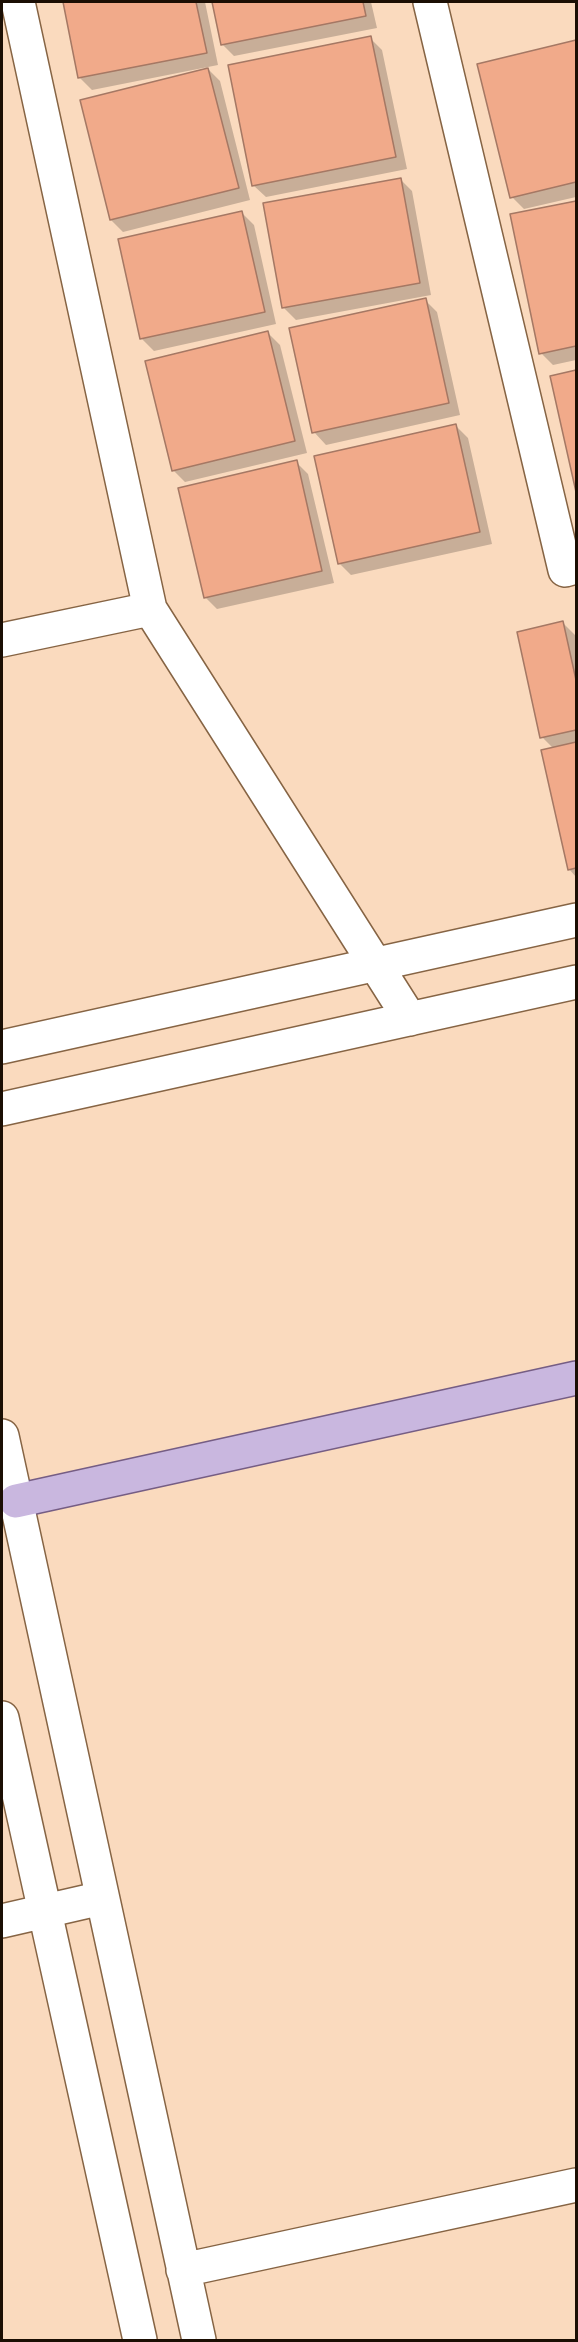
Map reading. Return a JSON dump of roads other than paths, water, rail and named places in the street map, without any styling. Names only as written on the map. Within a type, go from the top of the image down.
[{"type":"main road","points":[[16,1501],[576,1378]]},
{"type":"street","points":[[430,2],[565,570],[576,567]]},
{"type":"street","points":[[14,15],[150,609],[410,1019]]},
{"type":"street","points":[[2,640],[150,609]]},
{"type":"street","points":[[2,1047],[576,920]]},
{"type":"street","points":[[2,1109],[576,982]]},
{"type":"street","points":[[2,1436],[199,2340]]},
{"type":"street","points":[[2,1718],[140,2340]]},
{"type":"street","points":[[2,1921],[102,1898]]},
{"type":"street","points":[[183,2270],[576,2185]]}]
